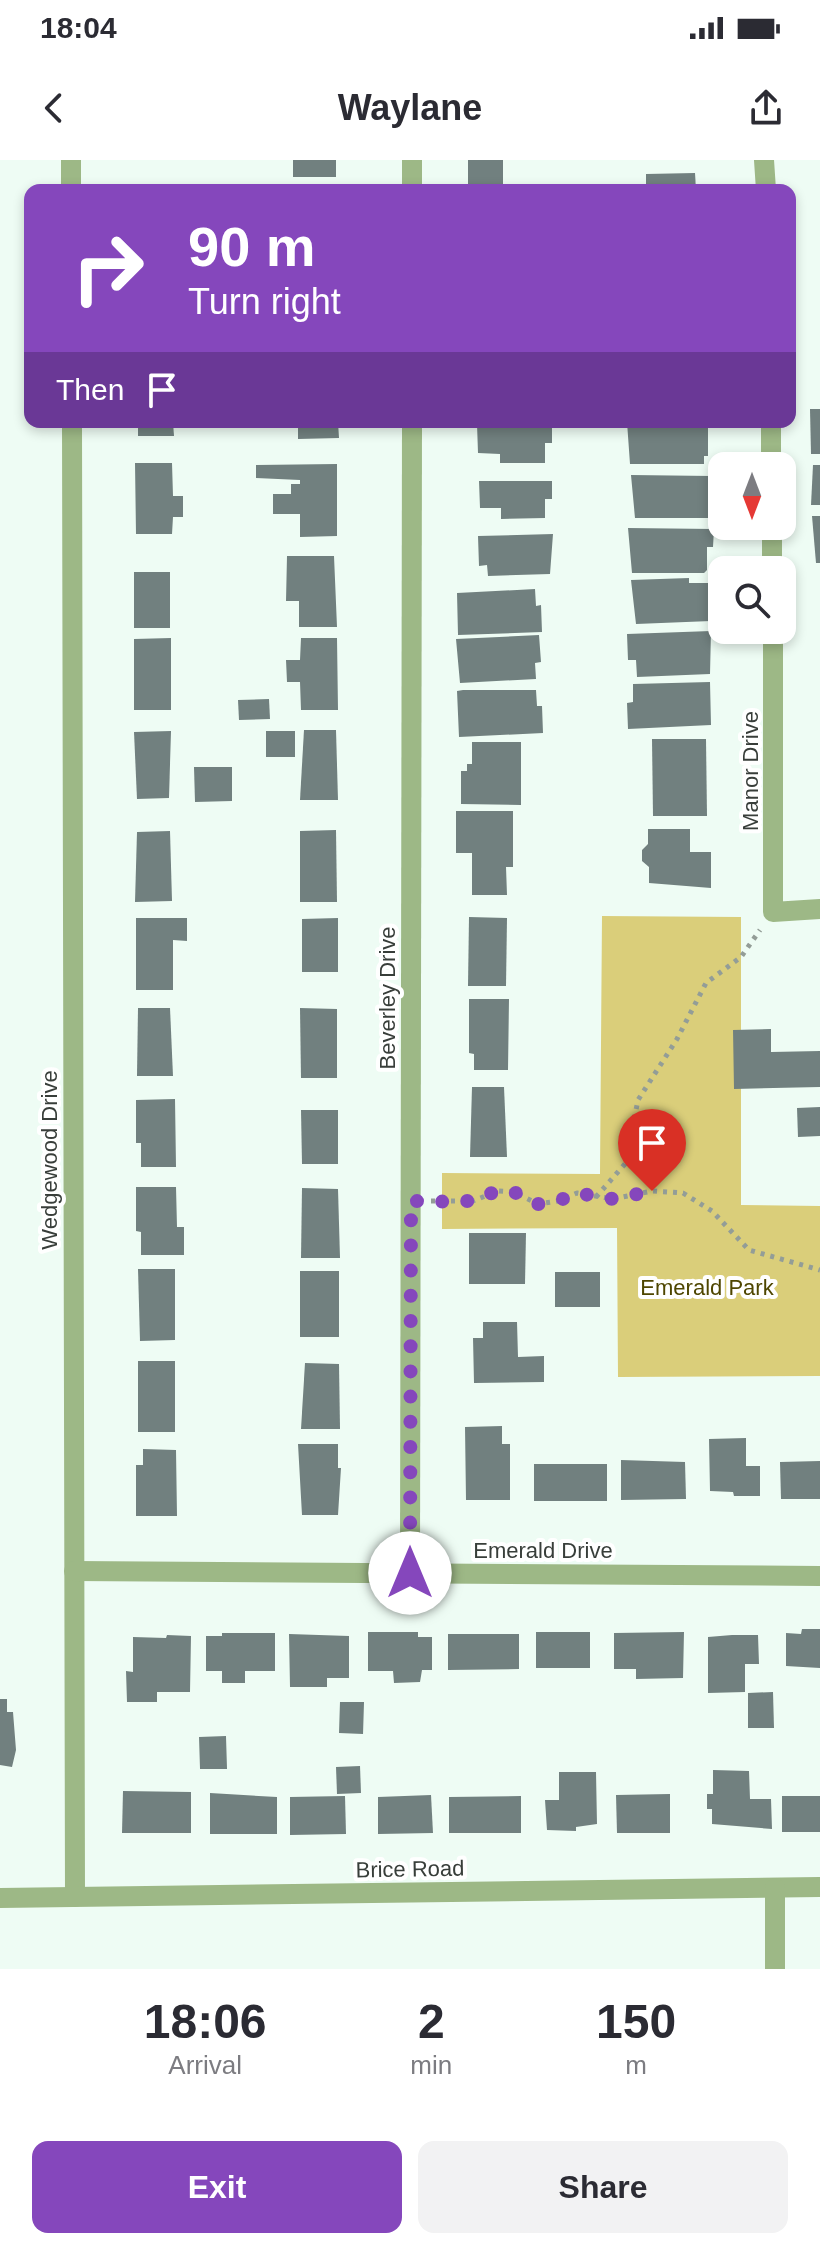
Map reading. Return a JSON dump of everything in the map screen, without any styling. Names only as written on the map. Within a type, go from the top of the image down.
[{"type":"street","points":[[71,160],[71,184]]},
{"type":"street","points":[[412,160],[412,184]]},
{"type":"street","points":[[764,160],[766,184]]},
{"type":"street","name":"Wedgewood Drive","points":[[72,428],[75,1897]]},
{"type":"street","name":"Beverley Drive","points":[[410,1573],[412,428]]},
{"type":"street","points":[[771,428],[771,452]]},
{"type":"street","name":"Manor Drive","points":[[773,644],[773,912]]},
{"type":"street","points":[[773,912],[820,909]]},
{"type":"street","name":"Emerald Drive","points":[[74,1571],[820,1576]]},
{"type":"street","name":"Brice Road","points":[[0,1898],[820,1887]]},
{"type":"street","points":[[775,1888],[775,1969]]},
{"type":"path","points":[[596,1197],[625,1164],[638,1100],[677,1039],[706,983],[741,957],[773,912]]},
{"type":"path","points":[[411,1201],[464,1202],[498,1191],[514,1192],[538,1204],[558,1201],[577,1193],[613,1199],[652,1191],[683,1193],[712,1211],[749,1250],[820,1270]]},
{"type":"green space","name":"Emerald Park","points":[[602,916],[741,917],[741,1205],[820,1206],[820,1376],[618,1377],[617,1228],[442,1229],[442,1173],[600,1174]]},
{"type":"building","points":[[293,160],[336,160],[336,177],[293,177]]},
{"type":"building","points":[[468,160],[503,160],[503,184],[468,184]]},
{"type":"building","points":[[695,173],[696,184],[646,184],[646,174]]},
{"type":"building","points":[[810,409],[820,409],[820,454],[811,454]]},
{"type":"building","points":[[138,428],[173,428],[174,436],[138,436]]},
{"type":"building","points":[[298,428],[338,428],[339,438],[298,439]]},
{"type":"building","points":[[477,428],[552,428],[552,443],[545,443],[545,463],[500,463],[500,454],[478,453]]},
{"type":"building","points":[[627,428],[708,428],[708,456],[704,456],[704,464],[630,464]]},
{"type":"building","points":[[135,463],[172,463],[173,496],[183,496],[183,517],[173,517],[172,534],[136,534]]},
{"type":"building","points":[[337,464],[337,536],[300,537],[300,514],[273,514],[273,494],[291,494],[291,484],[300,484],[300,480],[256,478],[256,465]]},
{"type":"building","points":[[813,465],[820,465],[820,505],[811,505]]},
{"type":"building","points":[[631,475],[708,476],[708,518],[635,518]]},
{"type":"building","points":[[479,481],[552,481],[552,499],[545,499],[545,518],[501,519],[501,508],[480,508]]},
{"type":"building","points":[[812,516],[820,516],[820,563],[816,563]]},
{"type":"building","points":[[628,528],[708,529],[708,540],[713,540],[713,547],[707,547],[707,570],[704,573],[632,573]]},
{"type":"building","points":[[553,534],[550,574],[488,576],[487,565],[479,566],[478,536]]},
{"type":"building","points":[[287,556],[334,556],[337,627],[299,627],[299,601],[286,601]]},
{"type":"building","points":[[134,572],[170,572],[170,628],[134,628]]},
{"type":"building","points":[[689,578],[689,583],[708,583],[708,621],[636,624],[631,580]]},
{"type":"building","points":[[535,589],[536,606],[541,605],[542,632],[458,635],[457,593]]},
{"type":"building","points":[[708,631],[710,674],[637,677],[636,660],[628,660],[627,634]]},
{"type":"building","points":[[539,635],[541,662],[535,663],[536,679],[460,683],[456,639]]},
{"type":"building","points":[[171,638],[171,710],[134,710],[134,639]]},
{"type":"building","points":[[301,638],[337,638],[338,710],[301,710],[300,682],[287,682],[286,660],[300,660]]},
{"type":"building","points":[[710,682],[711,725],[628,729],[627,703],[633,702],[633,684]]},
{"type":"building","points":[[536,690],[537,706],[542,706],[543,733],[459,737],[457,691]]},
{"type":"building","points":[[269,699],[270,719],[239,720],[238,700]]},
{"type":"building","points":[[304,730],[336,730],[338,800],[300,800]]},
{"type":"building","points":[[171,731],[169,798],[137,799],[134,732]]},
{"type":"building","points":[[266,731],[295,731],[295,757],[266,757]]},
{"type":"building","points":[[652,739],[706,739],[707,816],[653,816]]},
{"type":"building","points":[[472,742],[521,742],[521,805],[461,804],[461,771],[467,771],[467,764],[472,764]]},
{"type":"building","points":[[194,767],[232,767],[232,801],[195,802]]},
{"type":"building","points":[[456,811],[513,811],[513,867],[506,867],[507,895],[472,895],[472,853],[456,853]]},
{"type":"building","points":[[648,829],[690,829],[690,852],[711,852],[711,888],[649,883],[649,867],[642,861],[642,850],[648,844]]},
{"type":"building","points":[[336,830],[337,902],[300,902],[300,831]]},
{"type":"building","points":[[170,831],[172,901],[135,902],[137,832]]},
{"type":"building","points":[[469,917],[507,918],[506,986],[468,986]]},
{"type":"building","points":[[136,918],[187,918],[187,941],[173,940],[173,990],[136,990]]},
{"type":"building","points":[[338,918],[338,972],[302,972],[302,919]]},
{"type":"building","points":[[469,999],[509,999],[508,1070],[474,1070],[474,1054],[469,1053]]},
{"type":"building","points":[[138,1008],[170,1008],[173,1076],[137,1076]]},
{"type":"building","points":[[300,1008],[337,1009],[337,1078],[301,1078]]},
{"type":"building","points":[[771,1029],[771,1052],[820,1051],[820,1087],[734,1089],[733,1030]]},
{"type":"building","points":[[472,1087],[504,1087],[507,1157],[470,1157]]},
{"type":"building","points":[[175,1099],[176,1167],[141,1167],[141,1143],[136,1143],[136,1100]]},
{"type":"building","points":[[820,1107],[820,1136],[798,1137],[797,1108]]},
{"type":"building","points":[[301,1110],[338,1110],[338,1164],[302,1164]]},
{"type":"building","points":[[136,1187],[176,1187],[177,1227],[184,1227],[184,1255],[141,1255],[141,1232],[136,1231]]},
{"type":"building","points":[[302,1188],[338,1189],[340,1258],[301,1258]]},
{"type":"building","points":[[469,1233],[526,1233],[525,1284],[469,1284]]},
{"type":"building","points":[[138,1269],[175,1269],[175,1340],[140,1341]]},
{"type":"building","points":[[300,1271],[339,1271],[339,1337],[300,1337]]},
{"type":"building","points":[[555,1272],[600,1272],[600,1307],[555,1307]]},
{"type":"building","points":[[483,1322],[517,1322],[518,1357],[544,1356],[544,1382],[474,1383],[473,1338],[483,1338]]},
{"type":"building","points":[[138,1361],[175,1361],[175,1432],[138,1432]]},
{"type":"building","points":[[305,1363],[339,1364],[340,1429],[301,1429]]},
{"type":"building","points":[[502,1426],[502,1444],[510,1444],[510,1500],[466,1500],[465,1427]]},
{"type":"building","points":[[746,1438],[746,1466],[760,1466],[760,1496],[734,1496],[733,1492],[710,1491],[709,1439]]},
{"type":"building","points":[[298,1444],[338,1444],[338,1468],[341,1468],[338,1515],[302,1515]]},
{"type":"building","points":[[143,1449],[176,1450],[177,1516],[136,1516],[136,1465],[143,1465]]},
{"type":"building","points":[[621,1460],[685,1462],[686,1499],[621,1500]]},
{"type":"building","points":[[820,1461],[820,1499],[781,1499],[780,1462]]},
{"type":"building","points":[[534,1464],[607,1464],[607,1501],[534,1501]]},
{"type":"building","points":[[802,1629],[820,1629],[820,1668],[786,1666],[786,1633],[801,1634]]},
{"type":"building","points":[[368,1632],[418,1632],[418,1637],[432,1637],[432,1670],[422,1670],[420,1682],[394,1683],[393,1671],[368,1671]]},
{"type":"building","points":[[536,1632],[590,1632],[590,1668],[536,1668]]},
{"type":"building","points":[[684,1632],[683,1678],[636,1679],[636,1669],[614,1669],[614,1633]]},
{"type":"building","points":[[222,1633],[275,1633],[275,1671],[245,1671],[245,1683],[222,1683],[222,1671],[206,1671],[206,1636],[222,1636]]},
{"type":"building","points":[[289,1634],[349,1636],[349,1678],[327,1678],[327,1687],[290,1687]]},
{"type":"building","points":[[448,1634],[519,1634],[519,1669],[448,1670]]},
{"type":"building","points":[[167,1635],[191,1636],[190,1692],[157,1692],[157,1702],[127,1702],[126,1671],[133,1672],[133,1637],[166,1638]]},
{"type":"building","points":[[758,1635],[759,1664],[745,1664],[745,1692],[708,1693],[708,1637]]},
{"type":"building","points":[[773,1692],[774,1728],[748,1728],[748,1693]]},
{"type":"building","points":[[0,1699],[7,1699],[7,1712],[13,1712],[16,1750],[12,1767],[0,1765]]},
{"type":"building","points":[[340,1702],[364,1702],[363,1734],[339,1733]]},
{"type":"building","points":[[226,1736],[227,1769],[200,1769],[199,1737]]},
{"type":"building","points":[[360,1766],[361,1793],[337,1794],[336,1767]]},
{"type":"building","points":[[713,1770],[749,1771],[750,1799],[771,1799],[772,1829],[712,1824],[712,1809],[707,1809],[707,1794],[713,1794]]},
{"type":"building","points":[[559,1772],[596,1772],[597,1824],[576,1827],[576,1831],[547,1830],[545,1800],[559,1800]]},
{"type":"building","points":[[123,1791],[191,1792],[191,1833],[122,1833]]},
{"type":"building","points":[[210,1793],[277,1797],[277,1834],[210,1834]]},
{"type":"building","points":[[670,1794],[670,1833],[617,1833],[616,1795]]},
{"type":"building","points":[[431,1795],[433,1833],[378,1834],[378,1797]]},
{"type":"building","points":[[345,1796],[346,1834],[290,1835],[290,1797]]},
{"type":"building","points":[[521,1796],[521,1833],[449,1833],[449,1797]]},
{"type":"building","points":[[782,1796],[820,1796],[820,1832],[782,1832]]},
{"type":"route","points":[[410,1573],[411,1201],[473,1201],[498,1191],[514,1192],[538,1204],[558,1201],[577,1193],[613,1199],[652,1191]]}]
